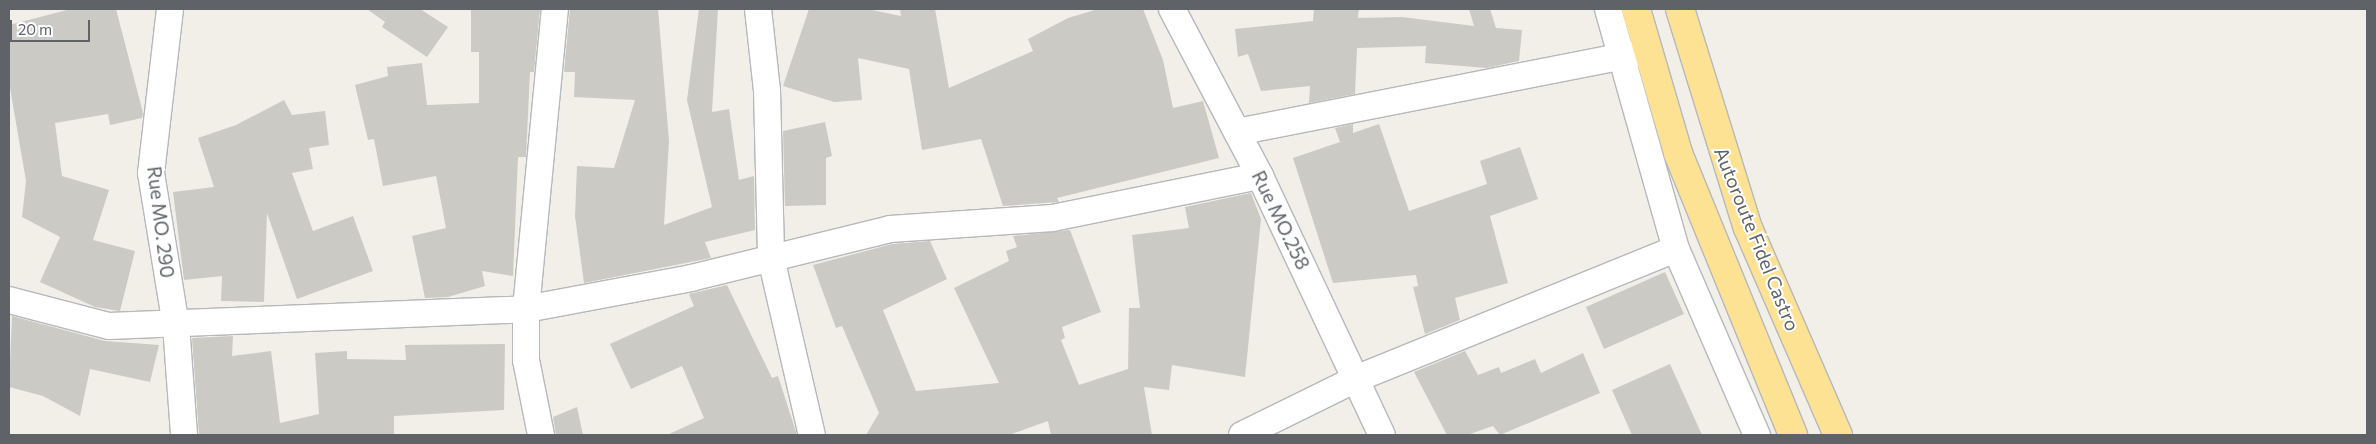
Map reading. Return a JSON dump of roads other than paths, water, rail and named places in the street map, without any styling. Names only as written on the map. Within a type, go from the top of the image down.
[{"type":"highway","points":[[1636,9],[1647,49],[1709,236],[1793,435]]},
{"type":"highway","name":"Autoroute Fidel Castro","points":[[1680,9],[1748,228],[1838,435]]},
{"type":"street","name":"Rue MO. 290","points":[[170,9],[151,174],[176,325],[184,435]]},
{"type":"street","points":[[540,435],[526,360],[526,309],[555,9]]},
{"type":"street","points":[[758,9],[767,90],[772,258],[812,435]]},
{"type":"street","name":"Rue MO.258","points":[[1172,9],[1260,176],[1358,378],[1382,435]]},
{"type":"street","points":[[1608,9],[1620,61],[1676,249],[1757,435]]},
{"type":"street","points":[[1237,132],[1620,61],[1647,49]]},
{"type":"street","points":[[9,300],[109,326],[176,325],[526,309],[772,258],[890,229],[1053,218],[1260,176]]},
{"type":"street","points":[[1242,435],[1358,378],[1676,249]]}]
